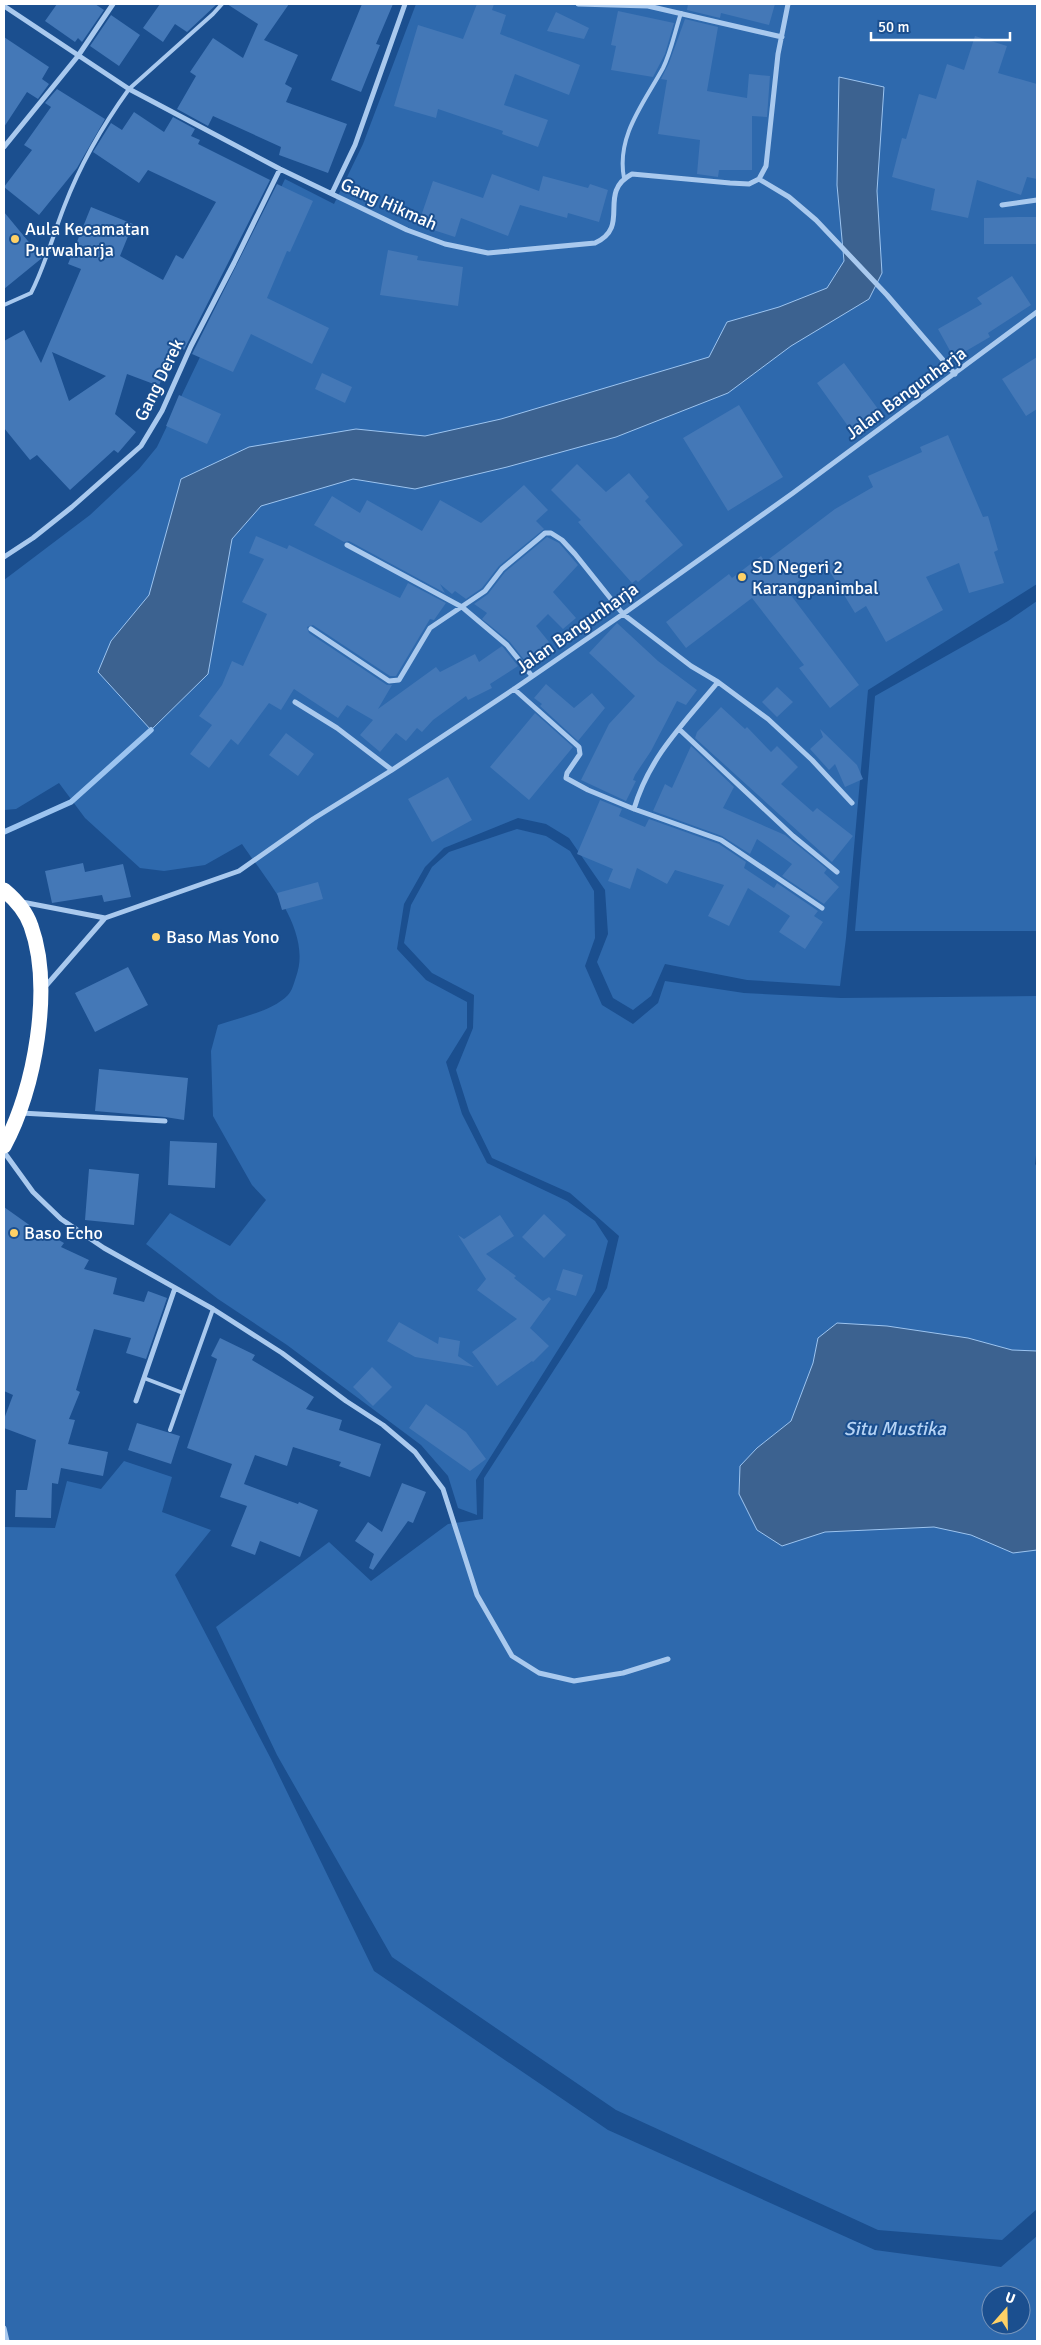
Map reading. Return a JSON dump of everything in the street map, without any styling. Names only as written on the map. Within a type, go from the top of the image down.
[{"type":"highway","points":[[4,890],[18,902],[31,925],[37,952],[40,992],[36,1049],[25,1097],[4,1146]]},
{"type":"street","points":[[4,148],[78,56],[113,4]]},
{"type":"street","points":[[332,193],[355,145],[406,4]]},
{"type":"street","points":[[578,4],[648,6],[681,13],[705,21],[782,37]]},
{"type":"street","points":[[624,178],[632,174],[749,184],[759,179],[766,166],[782,37],[788,4]]},
{"type":"street","name":"Gang Hikmah","points":[[4,6],[129,88],[280,168],[407,230],[445,244],[488,253],[596,243],[608,237],[614,224],[614,196],[624,178]]},
{"type":"street","name":"Gang Derek","points":[[4,557],[33,538],[72,507],[141,446],[162,411],[190,346],[234,263],[280,168]]},
{"type":"street","points":[[759,179],[789,196],[816,220],[887,295],[956,374]]},
{"type":"street","points":[[1002,205],[1037,200]]},
{"type":"street","name":"Jalan Bangunharja","points":[[105,918],[238,871],[313,819],[392,770],[514,689],[622,614],[956,374],[1037,312]]},
{"type":"street","points":[[311,629],[370,669],[395,682],[403,675],[430,628],[450,612],[462,607],[485,591],[502,569],[548,533],[562,540],[622,614],[691,666],[718,682],[768,719],[812,760],[852,803]]},
{"type":"street","points":[[347,545],[462,607],[506,645],[532,676]]},
{"type":"street","points":[[634,810],[647,772],[656,757],[718,682]]},
{"type":"street","points":[[514,689],[579,747],[580,754],[567,773],[566,778],[634,810],[721,840],[822,908]]},
{"type":"street","points":[[295,702],[337,728],[392,770]]},
{"type":"street","points":[[679,729],[786,830],[837,872]]},
{"type":"street","points":[[18,902],[105,918]]},
{"type":"street","points":[[40,992],[105,918]]},
{"type":"street","points":[[18,1113],[166,1121]]},
{"type":"street","points":[[4,1152],[33,1192],[61,1218],[104,1248],[213,1309],[282,1352],[346,1401],[383,1425],[415,1452],[443,1489],[477,1595],[512,1656],[539,1672],[574,1681],[623,1672],[668,1659]]},
{"type":"street","points":[[136,1401],[175,1288]]},
{"type":"street","points":[[4,2328],[7,2341]]},
{"type":"lane","points":[[4,305],[31,293],[65,204],[80,171],[100,131],[129,88],[214,14],[222,4]]},
{"type":"lane","points":[[624,178],[622,154],[630,128],[643,98],[664,67],[681,13]]},
{"type":"lane","points":[[170,1430],[213,1309]]},
{"type":"lane","points":[[144,1378],[182,1393]]},
{"type":"shaded area","points":[[416,4],[1037,4],[1037,584],[868,690],[840,986],[747,980],[665,964],[651,996],[633,1010],[613,998],[597,962],[608,934],[605,890],[569,838],[546,824],[518,818],[444,848],[425,867],[404,904],[397,949],[426,980],[467,1002],[467,1028],[446,1062],[462,1114],[487,1163],[567,1201],[595,1221],[608,1241],[595,1291],[476,1480],[477,1515],[458,1508],[448,1476],[421,1445],[287,1345],[218,1299],[146,1244],[170,1213],[230,1246],[266,1200],[252,1185],[213,1116],[211,1051],[218,1025],[273,1006],[288,995],[293,987],[300,960],[298,942],[293,924],[274,890],[242,844],[205,865],[164,871],[140,868],[85,818],[59,783],[16,809],[4,810],[4,580],[90,515],[139,469],[157,447],[285,179],[334,204],[363,144]]},
{"type":"shaded area","points":[[1037,601],[1037,931],[855,931],[875,696],[1008,621]]},
{"type":"shaded area","points":[[517,829],[546,836],[570,851],[594,891],[595,938],[585,966],[602,1005],[633,1024],[658,1003],[665,981],[744,993],[841,998],[1037,996],[1037,1147],[1035,1164],[1037,1167],[1037,2209],[1002,2240],[878,2230],[616,2110],[392,1957],[277,1755],[216,1627],[329,1542],[371,1581],[448,1524],[483,1519],[484,1478],[607,1288],[619,1236],[570,1193],[492,1158],[469,1111],[456,1070],[473,1028],[474,995],[432,973],[404,943],[411,905],[432,867],[449,852]]},
{"type":"shaded area","points":[[124,1461],[172,1477],[162,1512],[211,1530],[175,1575],[271,1759],[374,1971],[608,2130],[875,2250],[1001,2267],[1037,2236],[1037,2341],[4,2341],[4,1527],[55,1528],[67,1481],[101,1489]]},
{"type":"water","points":[[839,77],[884,87],[877,191],[882,273],[869,299],[791,346],[728,393],[616,437],[507,467],[415,489],[353,479],[261,506],[232,539],[208,674],[151,730],[98,672],[111,641],[149,595],[181,479],[249,447],[356,429],[425,436],[501,419],[709,357],[727,322],[779,307],[827,288],[844,261],[837,185]]},
{"type":"water","name":"Situ Mustika","points":[[837,1323],[887,1326],[968,1338],[1012,1350],[1037,1351],[1037,1550],[1013,1553],[971,1535],[934,1527],[825,1532],[782,1546],[757,1530],[739,1494],[740,1466],[757,1448],[791,1421],[813,1363],[818,1338]]},
{"type":"building","points":[[57,4],[95,4],[104,10],[82,42],[78,38],[75,42],[45,21]]},
{"type":"building","points":[[160,4],[217,4],[187,32],[175,24],[163,42],[143,28]]},
{"type":"building","points":[[227,4],[289,4],[264,40],[298,55],[285,84],[292,88],[286,102],[347,124],[328,173],[279,155],[281,147],[213,116],[208,126],[177,109],[196,76],[190,72],[213,38],[243,58],[258,24]]},
{"type":"building","points":[[362,4],[393,4],[376,44],[380,45],[361,92],[331,80]]},
{"type":"building","points":[[477,4],[494,4],[492,10],[506,15],[500,34],[580,65],[569,95],[515,74],[504,105],[548,120],[538,147],[502,134],[503,131],[438,109],[436,118],[394,106],[418,25],[463,39]]},
{"type":"building","points":[[688,4],[775,4],[769,25],[721,13],[720,18],[687,10]]},
{"type":"building","points":[[618,11],[674,23],[665,54],[653,77],[611,70],[616,46],[611,45]]},
{"type":"building","points":[[556,12],[589,28],[584,39],[547,31]]},
{"type":"building","points":[[111,15],[140,35],[119,66],[90,46]]},
{"type":"building","points":[[685,19],[718,27],[707,91],[747,98],[749,74],[770,76],[767,117],[752,116],[752,170],[719,170],[718,177],[697,174],[700,140],[658,134],[667,80],[661,79]]},
{"type":"building","points":[[975,36],[1007,46],[998,73],[1037,84],[1037,179],[1027,177],[1021,195],[977,180],[968,218],[931,210],[935,189],[892,177],[902,138],[906,139],[919,94],[936,99],[947,64],[964,70]]},
{"type":"building","points":[[4,37],[49,67],[42,79],[49,84],[38,99],[27,92],[4,127]]},
{"type":"building","points":[[57,89],[105,119],[77,168],[39,215],[4,187],[32,150],[24,145],[51,107],[45,103]]},
{"type":"building","points":[[134,112],[164,132],[173,117],[195,129],[191,136],[200,140],[198,144],[270,180],[184,350],[182,348],[177,358],[170,355],[159,386],[127,374],[115,414],[136,432],[118,453],[114,450],[70,490],[37,455],[30,460],[4,428],[4,341],[24,330],[41,363],[81,269],[68,264],[91,207],[133,224],[120,256],[163,280],[176,255],[183,259],[216,202],[148,170],[139,183],[93,152],[111,123],[122,130]],"holes":[[[52,352],[106,376],[69,401]]]},
{"type":"building","points":[[492,174],[539,191],[543,176],[588,188],[590,184],[608,190],[599,222],[568,213],[567,218],[520,205],[508,236],[461,218],[455,237],[418,225],[433,181],[483,198]]},
{"type":"building","points":[[277,184],[313,201],[290,252],[287,251],[267,298],[329,328],[312,364],[251,334],[233,372],[192,354]]},
{"type":"building","name":"Aula Kecamatan Purwaharja","points":[[4,212],[42,258],[4,289]]},
{"type":"building","points":[[1037,217],[1037,244],[984,244],[984,218]]},
{"type":"building","points":[[388,250],[418,256],[417,260],[463,267],[458,306],[380,295]]},
{"type":"building","points":[[1012,276],[1031,305],[988,333],[990,337],[954,358],[938,329],[982,304],[977,298]]},
{"type":"building","points":[[1037,357],[1037,409],[1026,416],[1002,379]]},
{"type":"building","points":[[844,363],[881,413],[853,433],[817,383]]},
{"type":"building","points":[[322,373],[352,387],[345,403],[315,389]]},
{"type":"building","points":[[179,395],[221,414],[207,444],[166,426]]},
{"type":"building","points":[[739,405],[783,477],[728,511],[683,438]]},
{"type":"building","points":[[948,435],[983,517],[988,516],[998,550],[994,552],[1004,583],[969,593],[959,563],[926,577],[943,610],[886,642],[866,606],[855,613],[824,562],[787,590],[859,685],[830,708],[799,668],[804,665],[752,598],[686,648],[666,622],[729,574],[732,578],[761,556],[765,562],[835,509],[873,487],[868,476],[922,452],[920,447]]},
{"type":"building","points":[[577,464],[606,492],[629,473],[649,497],[645,501],[683,545],[638,582],[636,580],[632,583],[578,522],[581,520],[551,490]]},
{"type":"building","points":[[524,485],[548,510],[536,521],[544,529],[499,566],[482,588],[466,599],[455,591],[452,594],[440,584],[445,593],[349,541],[344,542],[314,525],[332,496],[360,513],[367,500],[422,531],[440,500],[481,523]]},
{"type":"building","points":[[256,536],[287,549],[289,545],[400,598],[408,583],[446,603],[434,620],[430,619],[396,676],[390,676],[313,625],[307,627],[309,633],[387,685],[392,685],[378,709],[436,667],[440,672],[475,654],[479,662],[502,646],[518,666],[490,684],[492,688],[468,700],[466,696],[433,720],[422,732],[417,728],[406,741],[396,733],[380,752],[360,735],[373,720],[347,705],[338,718],[294,689],[281,710],[269,703],[238,745],[231,739],[209,768],[190,754],[212,725],[199,716],[222,685],[232,661],[243,666],[267,614],[242,602],[264,559],[249,553]]},
{"type":"building","points":[[547,537],[559,543],[578,565],[553,592],[576,618],[563,629],[548,614],[536,626],[549,642],[525,661],[510,642],[482,619],[487,613],[474,604],[488,594],[505,572]]},
{"type":"building","points":[[617,623],[658,661],[697,690],[686,705],[677,701],[651,751],[635,775],[633,780],[636,781],[626,801],[581,780],[609,724],[635,696],[589,653]]},
{"type":"building","points":[[546,684],[574,708],[592,693],[605,708],[578,741],[540,706],[542,704],[534,698]]},
{"type":"building","points":[[777,687],[793,702],[777,717],[762,702]]},
{"type":"building","points":[[721,707],[745,729],[747,727],[771,752],[777,746],[798,767],[781,784],[813,812],[817,808],[853,836],[832,862],[695,738],[697,732]]},
{"type":"building","points":[[535,713],[573,747],[529,800],[490,767]]},
{"type":"building","points":[[820,729],[857,765],[863,779],[845,787],[835,764],[829,770],[810,749],[823,737]]},
{"type":"building","points":[[286,733],[314,754],[298,776],[269,755]]},
{"type":"building","points":[[691,746],[734,787],[723,808],[785,835],[827,869],[824,873],[839,887],[824,904],[782,876],[792,864],[757,839],[750,854],[722,836],[653,811],[665,784],[672,788]]},
{"type":"building","points":[[448,777],[472,820],[432,842],[408,799]]},
{"type":"building","points":[[600,800],[622,809],[619,816],[645,827],[649,819],[719,844],[746,862],[744,868],[774,888],[777,883],[818,911],[814,916],[823,922],[805,949],[779,932],[790,916],[748,888],[729,926],[708,916],[724,885],[675,870],[667,884],[637,868],[630,889],[608,881],[613,869],[577,854]]},
{"type":"building","points":[[83,863],[85,872],[123,864],[131,897],[104,902],[102,895],[52,903],[45,871]]},
{"type":"building","points":[[318,882],[323,899],[282,910],[277,893]]},
{"type":"building","points":[[128,967],[148,1005],[95,1032],[75,993]]},
{"type":"building","points":[[99,1069],[188,1078],[184,1120],[95,1111]]},
{"type":"building","points":[[170,1141],[217,1143],[215,1188],[168,1185]]},
{"type":"building","points":[[89,1169],[139,1174],[134,1225],[85,1220]]},
{"type":"building","points":[[4,1207],[42,1234],[43,1231],[64,1243],[61,1247],[89,1260],[84,1269],[117,1278],[113,1294],[144,1302],[148,1291],[167,1298],[146,1359],[126,1353],[131,1338],[94,1329],[76,1390],[80,1392],[69,1419],[75,1420],[68,1444],[108,1452],[103,1476],[61,1468],[58,1484],[52,1483],[51,1518],[15,1517],[16,1490],[27,1490],[36,1440],[4,1428],[4,1419],[13,1395],[4,1391]]},
{"type":"building","points":[[544,1214],[566,1235],[544,1258],[522,1237]]},
{"type":"building","points":[[500,1215],[514,1236],[486,1254],[516,1276],[514,1278],[543,1301],[549,1297],[551,1299],[530,1328],[549,1346],[533,1362],[497,1386],[472,1352],[517,1319],[477,1290],[486,1279],[458,1235],[464,1239]]},
{"type":"building","points":[[563,1269],[583,1275],[576,1296],[556,1290]]},
{"type":"building","points":[[399,1322],[438,1344],[439,1337],[460,1341],[458,1356],[474,1367],[415,1357],[387,1341]]},
{"type":"building","points":[[220,1338],[255,1355],[252,1360],[314,1397],[306,1409],[342,1420],[339,1430],[381,1444],[370,1477],[339,1466],[341,1462],[293,1447],[287,1466],[255,1455],[244,1484],[318,1510],[300,1557],[260,1541],[255,1555],[231,1546],[247,1506],[220,1497],[232,1464],[187,1448],[217,1359],[211,1356]]},
{"type":"building","points":[[372,1367],[392,1387],[373,1406],[353,1387]]},
{"type":"building","points":[[426,1404],[466,1432],[486,1459],[470,1471],[409,1428]]},
{"type":"building","points":[[137,1423],[180,1436],[171,1464],[128,1450]]},
{"type":"building","points":[[402,1483],[426,1492],[413,1523],[408,1521],[373,1570],[369,1568],[374,1554],[355,1541],[368,1522],[382,1532]]},
{"type":"waterway","points":[[4,832],[71,802],[151,730]]},
{"type":"place","name":"Aula Kecamatan Purwaharja","points":[[15,239]]},
{"type":"place","name":"SD Negeri 2 Karangpanimbal","points":[[742,577]]},
{"type":"place","name":"Baso Mas Yono","points":[[156,937]]},
{"type":"place","name":"Baso Echo","points":[[14,1233]]}]
